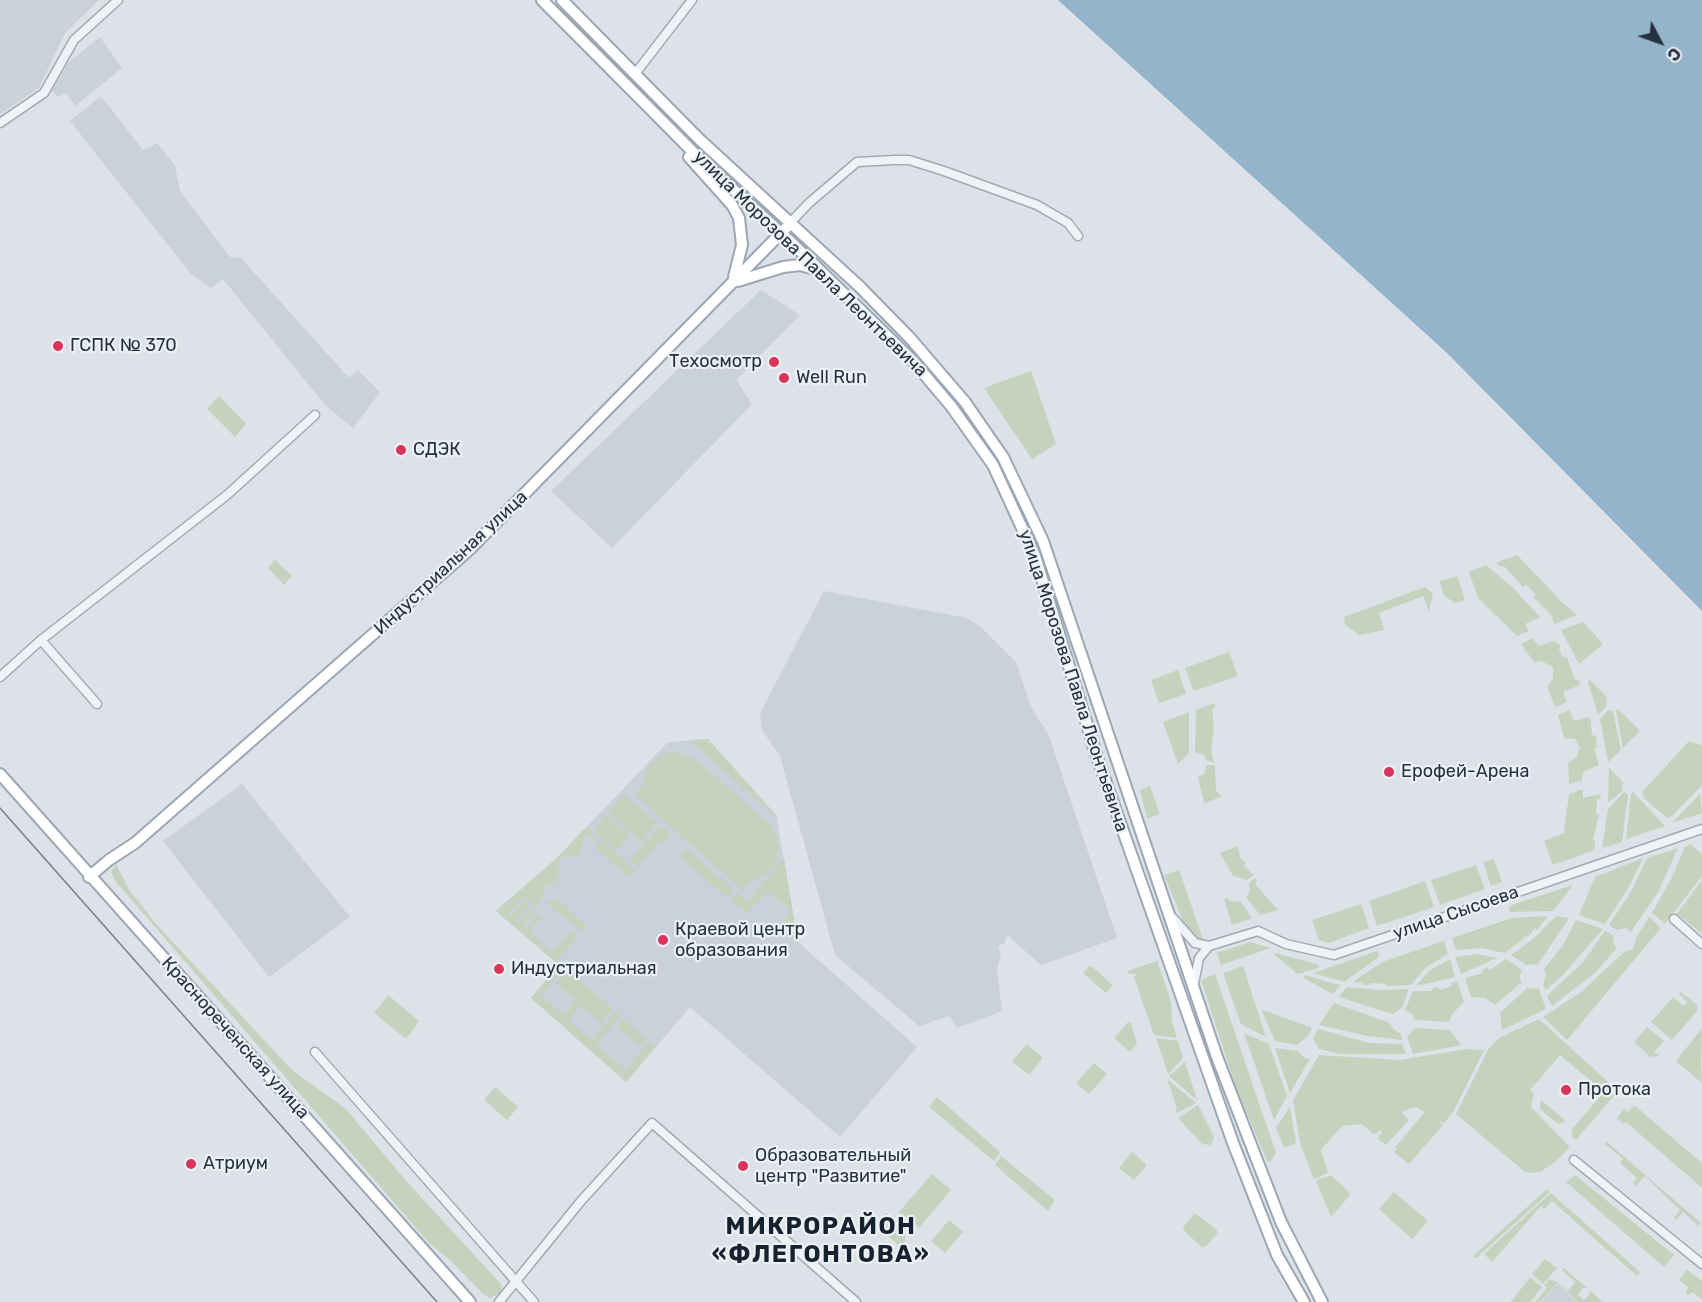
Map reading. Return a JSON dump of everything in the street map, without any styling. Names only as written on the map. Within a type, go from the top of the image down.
[{"type":"main road","name":"улица Морозова Павла Леонтьевича","points":[[542,0],[668,127],[807,257],[913,361],[951,406],[993,465],[1035,556],[1097,757],[1233,1143],[1284,1268],[1304,1302]]},
{"type":"main road","name":"улица Морозова Павла Леонтьевича","points":[[562,0],[699,138],[860,287],[931,360],[965,402],[1003,457],[1043,541],[1193,991],[1281,1222],[1322,1302]]},
{"type":"main road","points":[[668,127],[687,154],[732,205],[739,218],[742,245],[732,283]]},
{"type":"main road","name":"Индустриальная улица","points":[[89,877],[135,843],[470,549],[790,223]]},
{"type":"main road","points":[[732,283],[768,270],[800,265],[820,271],[844,294]]},
{"type":"main road","name":"Краснореченская улица","points":[[0,774],[89,877],[470,1302]]},
{"type":"street","points":[[0,123],[44,93],[74,40],[118,0]]},
{"type":"street","points":[[635,74],[692,0]]},
{"type":"street","points":[[790,223],[809,203],[857,162],[909,160],[1037,205],[1068,223],[1078,236]]},
{"type":"street","points":[[0,677],[41,640],[227,495],[315,415]]},
{"type":"street","points":[[41,640],[97,704]]},
{"type":"street","name":"улица Сысоева","points":[[1209,946],[1258,931],[1286,944],[1334,955],[1702,830]]},
{"type":"street","points":[[1168,912],[1195,943],[1209,946],[1199,958],[1193,991]]},
{"type":"street","points":[[1674,919],[1702,944]]},
{"type":"street","points":[[315,1052],[534,1302]]},
{"type":"street","points":[[499,1302],[581,1201],[652,1123],[856,1302]]},
{"type":"street","points":[[1574,1160],[1702,1264]]},
{"type":"street","points":[[1284,1268],[1297,1302]]},
{"type":"shaded area","points":[[0,0],[99,0],[65,33],[39,88],[0,114]]},
{"type":"shaded area","points":[[100,37],[122,68],[75,106],[66,93],[58,97],[52,91],[68,63]]},
{"type":"shaded area","points":[[101,96],[143,150],[157,143],[175,165],[180,191],[230,257],[241,258],[349,378],[358,370],[380,392],[353,428],[325,405],[223,279],[211,288],[191,274],[70,121]]},
{"type":"shaded area","points":[[761,290],[800,315],[736,380],[752,404],[612,548],[551,491]]},
{"type":"shaded area","points":[[824,591],[967,618],[981,627],[1016,662],[1031,707],[1049,736],[1117,938],[1041,965],[1007,935],[1005,943],[998,946],[1001,955],[997,969],[1002,1011],[957,1028],[949,1016],[919,1026],[835,955],[780,756],[762,730],[760,713]]},
{"type":"shaded area","name":"Краевой центр образования","points":[[708,739],[776,815],[798,942],[917,1047],[840,1137],[690,1007],[626,1082],[531,998],[559,965],[496,911],[558,857],[668,742]]},
{"type":"shaded area","points":[[242,784],[350,917],[269,977],[163,841]]},
{"type":"shaded area","points":[[1557,1284],[1577,1302],[1541,1302]]},
{"type":"green space","points":[[1031,371],[1056,444],[1032,459],[984,388]]},
{"type":"green space","points":[[219,396],[246,424],[235,437],[207,409]]},
{"type":"green space","points":[[1517,555],[1577,615],[1555,624],[1551,618],[1553,617],[1533,597],[1536,595],[1526,585],[1523,587],[1504,566],[1501,567],[1496,563]]},
{"type":"green space","points":[[275,560],[292,576],[284,585],[268,568]]},
{"type":"green space","points":[[1486,565],[1512,587],[1540,617],[1525,624],[1529,631],[1517,636],[1478,598],[1469,572]]},
{"type":"green space","points":[[1457,576],[1465,600],[1455,603],[1443,595],[1440,581]]},
{"type":"green space","points":[[1425,587],[1433,594],[1429,612],[1423,596],[1379,613],[1384,630],[1360,635],[1345,625],[1344,617]]},
{"type":"green space","points":[[1583,622],[1603,644],[1579,664],[1561,630]]},
{"type":"green space","points":[[1532,638],[1539,646],[1554,641],[1560,645],[1559,649],[1563,658],[1567,657],[1575,680],[1578,679],[1580,685],[1563,692],[1567,702],[1555,707],[1547,686],[1553,679],[1553,667],[1541,661],[1534,662],[1521,644]]},
{"type":"green space","points":[[1229,652],[1238,676],[1194,691],[1185,668]]},
{"type":"green space","points":[[1178,670],[1186,694],[1159,703],[1151,680]]},
{"type":"green space","points":[[1589,679],[1607,697],[1606,707],[1598,715],[1588,682]]},
{"type":"green space","points":[[1215,703],[1215,708],[1212,709],[1214,727],[1211,751],[1214,762],[1207,761],[1203,754],[1195,752],[1196,710]]},
{"type":"green space","points":[[1618,709],[1640,731],[1623,748],[1616,711]]},
{"type":"green space","points":[[1569,710],[1574,721],[1590,717],[1592,735],[1596,736],[1597,747],[1594,748],[1599,765],[1583,772],[1582,781],[1569,784],[1568,763],[1576,758],[1580,748],[1575,739],[1564,738],[1558,715]]},
{"type":"green space","points":[[1608,710],[1613,711],[1621,750],[1608,762],[1600,719]]},
{"type":"green space","points":[[1189,712],[1189,753],[1178,764],[1163,722]]},
{"type":"green space","points":[[708,739],[776,815],[777,818],[689,740]]},
{"type":"green space","points":[[1689,741],[1702,745],[1702,785],[1672,816],[1667,818],[1644,798],[1642,792]]},
{"type":"green space","points":[[674,752],[695,759],[769,824],[776,833],[779,847],[775,865],[765,875],[749,882],[742,890],[635,795],[642,787],[643,777],[650,764],[659,756]]},
{"type":"green space","points":[[1207,765],[1215,765],[1216,790],[1221,797],[1204,803],[1198,777],[1204,774]]},
{"type":"green space","points":[[1609,768],[1623,782],[1622,791],[1608,803]]},
{"type":"green space","points":[[1150,786],[1160,814],[1147,819],[1140,790]]},
{"type":"green space","points":[[1583,789],[1583,798],[1601,794],[1600,799],[1597,800],[1596,814],[1599,814],[1593,841],[1595,841],[1595,847],[1592,851],[1553,865],[1544,841],[1564,833],[1569,794]]},
{"type":"green space","points":[[1624,792],[1628,795],[1622,842],[1602,848],[1608,809]]},
{"type":"green space","points":[[1633,792],[1665,826],[1626,839],[1631,794]]},
{"type":"green space","points":[[624,794],[657,822],[641,842],[608,813]]},
{"type":"green space","points":[[1700,794],[1702,813],[1672,823]]},
{"type":"green space","points":[[606,815],[629,836],[617,850],[593,830]]},
{"type":"green space","points":[[660,825],[671,835],[664,843],[660,841],[638,867],[630,860]]},
{"type":"green space","points":[[586,827],[597,837],[595,839],[589,836],[583,838],[581,851],[573,858],[566,855],[559,859],[557,866],[560,873],[554,883],[545,886],[544,897],[536,907],[524,897],[509,914],[511,915],[524,901],[529,905],[516,920],[518,922],[531,907],[535,911],[523,926],[526,928],[538,914],[542,917],[529,932],[552,952],[572,931],[578,936],[557,960],[565,967],[541,996],[564,1015],[576,1001],[556,983],[568,970],[613,1009],[601,1023],[581,1005],[568,1020],[591,1040],[616,1012],[621,1016],[596,1044],[625,1070],[650,1042],[655,1047],[626,1082],[531,998],[559,965],[496,911],[558,857]]},
{"type":"green space","points":[[600,839],[635,870],[629,877],[597,850]]},
{"type":"green space","points":[[1690,844],[1702,854],[1702,876],[1665,924],[1652,913],[1685,847]]},
{"type":"green space","points":[[1238,846],[1240,858],[1253,875],[1247,880],[1233,876],[1220,853]]},
{"type":"green space","points":[[686,848],[734,890],[727,898],[679,856]]},
{"type":"green space","points":[[1678,848],[1658,892],[1631,932],[1626,928],[1617,930],[1609,925],[1632,890],[1647,858]]},
{"type":"green space","points":[[784,858],[797,938],[794,940],[788,937],[790,934],[780,925],[790,911],[768,891],[747,913],[730,901],[737,893],[747,901]]},
{"type":"green space","points":[[1643,858],[1629,887],[1605,924],[1579,915],[1595,877]]},
{"type":"green space","points":[[1494,859],[1502,882],[1491,886],[1483,862]]},
{"type":"green space","points":[[116,864],[129,890],[157,925],[292,1070],[346,1109],[407,1182],[501,1284],[502,1292],[490,1298],[483,1294],[451,1261],[430,1244],[116,882],[111,872]]},
{"type":"green space","points":[[1476,865],[1485,889],[1440,905],[1431,880]]},
{"type":"green space","points":[[1179,870],[1203,939],[1193,936],[1186,928],[1164,875]]},
{"type":"green space","points":[[1255,878],[1257,881],[1255,884],[1278,910],[1260,915],[1246,897],[1250,891],[1249,883]]},
{"type":"green space","points":[[1702,880],[1702,934],[1680,916],[1675,916]]},
{"type":"green space","points":[[1425,881],[1434,907],[1377,926],[1369,901]]},
{"type":"green space","points":[[1573,885],[1553,911],[1510,912],[1509,906]]},
{"type":"green space","points":[[557,899],[587,926],[582,932],[546,902]]},
{"type":"green space","points":[[1224,899],[1233,902],[1240,901],[1252,918],[1232,925]]},
{"type":"green space","points":[[1361,904],[1369,928],[1329,943],[1319,940],[1312,920]]},
{"type":"green space","points":[[1548,916],[1537,930],[1535,928],[1528,937],[1526,936],[1505,953],[1481,948],[1456,950],[1452,938],[1512,918]]},
{"type":"green space","points":[[1556,916],[1569,918],[1538,964],[1526,965],[1511,955],[1535,937]]},
{"type":"green space","points":[[1649,917],[1661,928],[1567,1040],[1543,1017],[1581,992],[1624,952],[1633,949],[1636,938]]},
{"type":"green space","points":[[1576,920],[1603,929],[1562,976],[1546,990],[1543,985],[1546,974],[1544,969],[1563,945]]},
{"type":"green space","points":[[1605,931],[1614,936],[1613,943],[1617,948],[1595,973],[1552,1006],[1547,996],[1583,962]]},
{"type":"green space","points":[[1444,941],[1448,954],[1426,967],[1411,985],[1386,986],[1386,984],[1371,983],[1363,985],[1363,983],[1353,982],[1382,962]]},
{"type":"green space","points":[[1250,942],[1271,948],[1221,965],[1217,953]]},
{"type":"green space","points":[[1377,951],[1379,957],[1344,982],[1313,973]]},
{"type":"green space","points":[[1276,953],[1320,967],[1298,974],[1274,955]]},
{"type":"green space","points":[[1478,954],[1497,958],[1461,974],[1455,957]]},
{"type":"green space","points":[[1450,959],[1455,977],[1416,986],[1429,971]]},
{"type":"green space","points":[[1506,959],[1522,970],[1519,977],[1522,982],[1495,1005],[1485,998],[1471,997],[1465,978],[1483,973],[1482,970],[1488,967],[1490,970]]},
{"type":"green space","points":[[1157,961],[1171,1001],[1172,1022],[1177,1038],[1154,1035],[1134,977],[1137,974],[1129,974],[1127,971]]},
{"type":"green space","points":[[1090,965],[1113,985],[1106,993],[1083,973]]},
{"type":"green space","points":[[1243,966],[1266,1037],[1241,1024],[1223,973]]},
{"type":"green space","points":[[1215,974],[1276,1153],[1270,1162],[1267,1161],[1236,1088],[1201,980]]},
{"type":"green space","points":[[1306,975],[1341,985],[1333,994],[1303,978]]},
{"type":"green space","points":[[1457,981],[1464,1002],[1452,1014],[1449,1022],[1415,1020],[1412,1014],[1405,1010],[1413,991],[1432,991],[1432,988],[1438,987],[1440,990],[1452,986],[1451,983]]},
{"type":"green space","points":[[1347,987],[1381,990],[1409,989],[1402,1008],[1392,1014],[1339,997]]},
{"type":"green space","points":[[1527,988],[1539,989],[1546,1009],[1502,1030],[1500,1013]]},
{"type":"green space","points":[[1681,992],[1697,1005],[1697,1011],[1672,1040],[1651,1022],[1673,997],[1683,1006],[1687,1002],[1679,994]]},
{"type":"green space","points":[[388,995],[419,1021],[406,1039],[374,1013]]},
{"type":"green space","points":[[1334,1003],[1390,1023],[1393,1029],[1401,1034],[1402,1040],[1368,1036],[1319,1025]]},
{"type":"green space","points":[[1261,1009],[1312,1028],[1308,1036],[1297,1045],[1275,1041]]},
{"type":"green space","points":[[623,1019],[647,1040],[640,1047],[617,1026]]},
{"type":"green space","points":[[1539,1019],[1618,1091],[1576,1140],[1572,1137],[1572,1129],[1604,1092],[1560,1055],[1530,1090],[1534,1094],[1531,1107],[1570,1147],[1555,1162],[1540,1172],[1531,1173],[1525,1172],[1456,1114],[1489,1048],[1499,1038]]},
{"type":"green space","points":[[1128,1022],[1131,1023],[1137,1044],[1130,1052],[1114,1038]]},
{"type":"green space","points":[[1647,1027],[1664,1041],[1653,1053],[1659,1054],[1657,1056],[1650,1057],[1634,1042]]},
{"type":"green space","points":[[1415,1028],[1450,1030],[1461,1045],[1413,1054],[1407,1037]]},
{"type":"green space","points":[[1702,1028],[1701,1066],[1702,1083],[1676,1061]]},
{"type":"green space","points":[[1318,1029],[1370,1043],[1402,1044],[1406,1054],[1340,1054],[1319,1049],[1313,1038]]},
{"type":"green space","points":[[1244,1033],[1269,1044],[1287,1096],[1274,1120]]},
{"type":"green space","points":[[1156,1038],[1178,1041],[1183,1058],[1168,1074]]},
{"type":"green space","points":[[1027,1044],[1043,1058],[1029,1075],[1012,1061]]},
{"type":"green space","points":[[1275,1048],[1297,1051],[1310,1059],[1290,1093]]},
{"type":"green space","points":[[1467,1049],[1484,1050],[1453,1112],[1444,1123],[1437,1120],[1443,1125],[1409,1164],[1394,1152],[1397,1149],[1395,1147],[1425,1112],[1415,1107],[1401,1112],[1409,1120],[1386,1145],[1377,1138],[1382,1132],[1380,1130],[1374,1135],[1362,1124],[1342,1126],[1321,1150],[1328,1173],[1314,1179],[1300,1143],[1293,1100],[1319,1055],[1399,1060]]},
{"type":"green space","points":[[1185,1062],[1197,1100],[1169,1076]]},
{"type":"green space","points":[[1094,1063],[1107,1074],[1089,1094],[1076,1083]]},
{"type":"green space","points":[[1167,1079],[1196,1103],[1175,1114],[1177,1108]]},
{"type":"green space","points":[[495,1087],[518,1107],[507,1120],[484,1100]]},
{"type":"green space","points":[[937,1097],[1000,1152],[994,1161],[929,1107]]},
{"type":"green space","points":[[1541,1100],[1566,1121],[1558,1124],[1540,1109]]},
{"type":"green space","points":[[1198,1105],[1214,1137],[1211,1145],[1202,1144],[1178,1118]]},
{"type":"green space","points":[[1634,1105],[1702,1163],[1702,1188],[1626,1122],[1623,1124],[1617,1118],[1624,1109],[1628,1112]]},
{"type":"green space","points":[[1290,1107],[1296,1143],[1284,1148],[1276,1128]]},
{"type":"green space","points":[[1607,1142],[1701,1223],[1699,1226],[1683,1212],[1676,1220],[1674,1218],[1680,1210],[1645,1176],[1636,1186],[1633,1183],[1637,1178],[1620,1163],[1623,1159],[1605,1144]]},
{"type":"green space","points":[[1132,1152],[1147,1165],[1134,1180],[1119,1168]]},
{"type":"green space","points":[[1001,1156],[1055,1200],[1048,1211],[995,1165]]},
{"type":"green space","points":[[932,1174],[951,1190],[919,1228],[899,1212]]},
{"type":"green space","points":[[1331,1175],[1351,1194],[1331,1217],[1316,1181]]},
{"type":"green space","points":[[1575,1175],[1674,1255],[1664,1267],[1566,1182]]},
{"type":"green space","points":[[1547,1189],[1550,1192],[1475,1259],[1473,1256]]},
{"type":"green space","points":[[1394,1192],[1428,1221],[1412,1239],[1379,1209]]},
{"type":"green space","points":[[1551,1193],[1640,1272],[1637,1276],[1552,1201],[1544,1209],[1541,1206],[1492,1262],[1484,1254]]},
{"type":"green space","points":[[886,1213],[905,1229],[905,1245],[901,1247],[875,1225]]},
{"type":"green space","points":[[1195,1213],[1217,1230],[1217,1234],[1206,1246],[1202,1247],[1184,1231],[1183,1227]]},
{"type":"green space","points":[[949,1220],[963,1232],[945,1253],[931,1241]]},
{"type":"green space","points":[[1545,1259],[1557,1268],[1543,1284],[1532,1274]]},
{"type":"green space","points":[[1564,1268],[1587,1288],[1583,1288],[1578,1295],[1584,1300],[1590,1294],[1589,1290],[1603,1302],[1578,1302],[1557,1283],[1540,1302],[1535,1302],[1547,1288],[1544,1285],[1549,1279],[1557,1282],[1568,1291],[1575,1282],[1562,1270]]},
{"type":"green space","points":[[1687,1270],[1702,1281],[1702,1300],[1693,1292],[1688,1295],[1686,1292],[1688,1287],[1679,1280]]},
{"type":"green space","points":[[1530,1277],[1542,1287],[1530,1302],[1511,1302]]},
{"type":"water","points":[[1058,0],[1702,0],[1702,611],[1447,353]]},
{"type":"tram line","points":[[0,808],[437,1302]]},
{"type":"place","name":"ГСПК № 370","points":[[58,346]]},
{"type":"place","name":"Техосмотр","points":[[774,362]]},
{"type":"place","name":"Well Run","points":[[784,378]]},
{"type":"place","name":"СДЭК","points":[[401,450]]},
{"type":"place","name":"Ерофей-Арена","points":[[1389,772]]},
{"type":"place","name":"Краевой центр образования","points":[[663,940]]},
{"type":"place","name":"Индустриальная","points":[[499,969]]},
{"type":"place","name":"Протока","points":[[1566,1090]]},
{"type":"place","name":"Атриум","points":[[191,1164]]},
{"type":"place","name":"Образовательный центр \"Развитие\"","points":[[743,1166]]},
{"type":"district","name":"МИКРОРАЙОН «ФЛЕГОНТОВА»","points":[[821,1241]]}]
